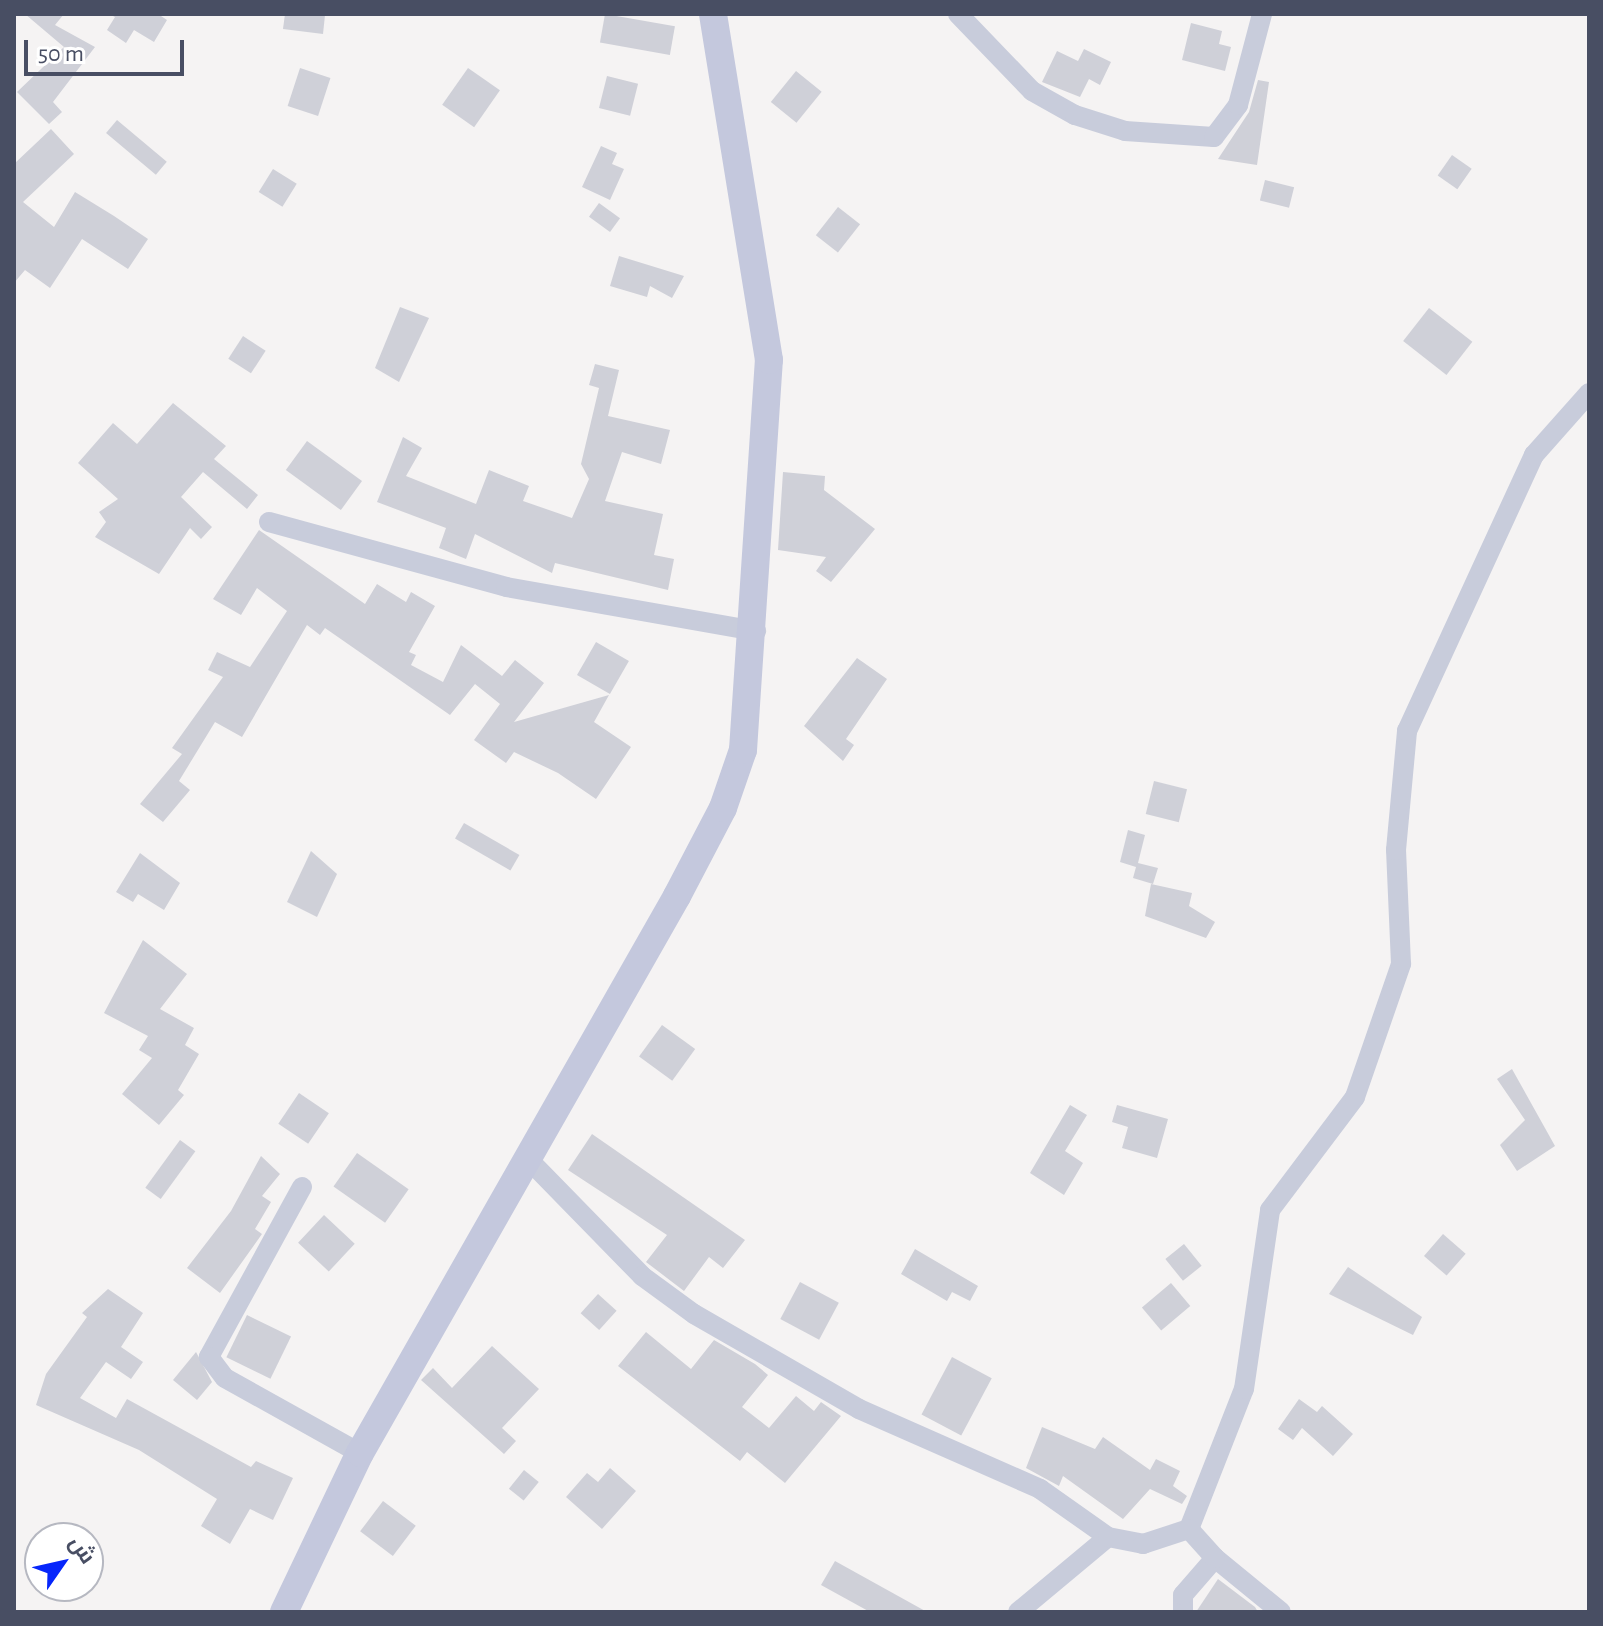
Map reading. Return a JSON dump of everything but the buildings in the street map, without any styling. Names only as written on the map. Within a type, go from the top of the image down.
[{"type":"main road","points":[[284,1612],[360,1453],[723,808],[743,750],[756,631],[769,360],[713,14]]},
{"type":"street","points":[[958,14],[1032,91],[1075,115],[1125,131],[1214,137],[1238,105],[1262,14]]},
{"type":"street","points":[[1189,1529],[1244,1389],[1270,1210],[1355,1097],[1401,964],[1396,850],[1407,731],[1534,455],[1589,393]]},
{"type":"street","points":[[269,522],[506,587],[756,631]]},
{"type":"street","points":[[527,1158],[642,1276],[694,1314],[859,1409],[1040,1489],[1108,1537],[1143,1544],[1189,1529]]},
{"type":"street","points":[[302,1187],[209,1357],[225,1378],[360,1453]]},
{"type":"street","points":[[1189,1529],[1215,1558],[1281,1612]]},
{"type":"street","points":[[1018,1612],[1108,1537]]},
{"type":"street","points":[[1183,1612],[1183,1595],[1215,1558]]}]
